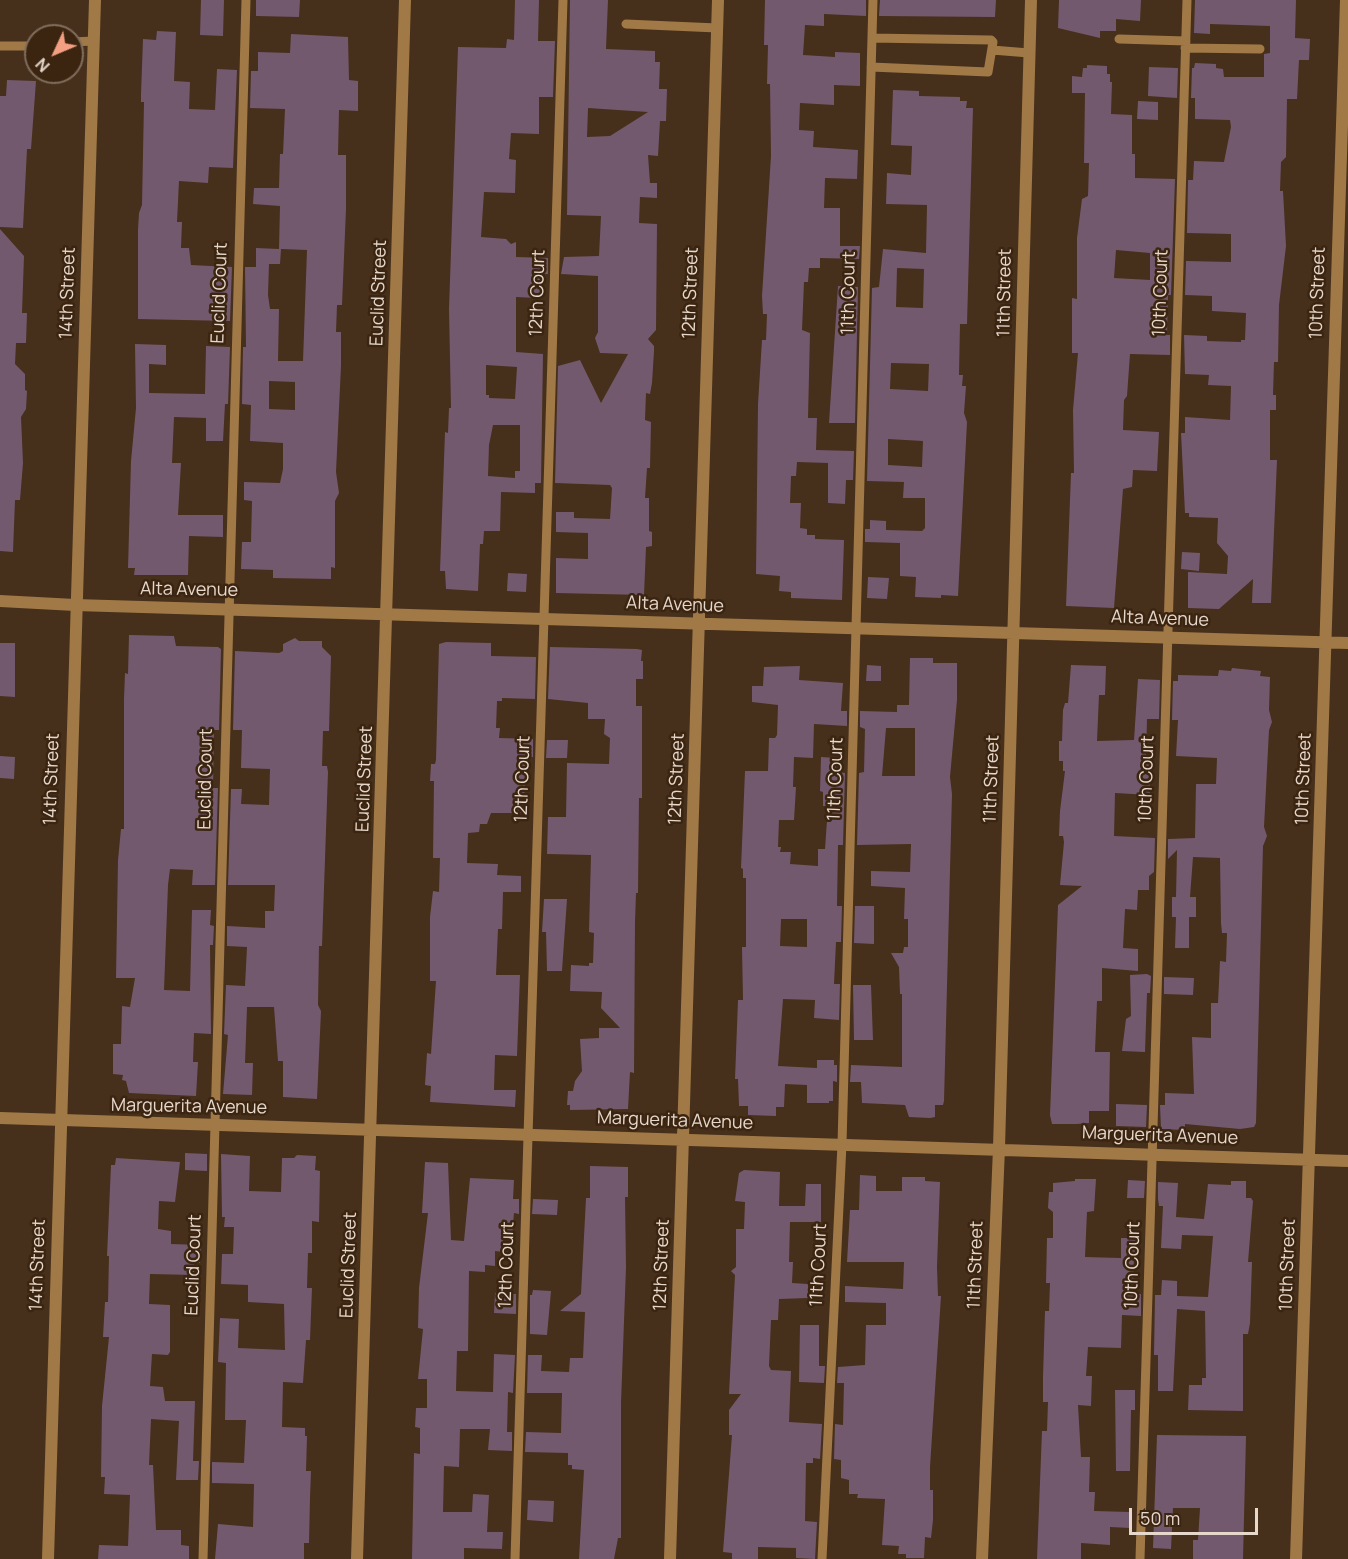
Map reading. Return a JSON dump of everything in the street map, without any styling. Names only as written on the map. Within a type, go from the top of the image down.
[{"type":"street","name":"14th Street","points":[[48,1559],[95,0]]},
{"type":"street","name":"Euclid Street","points":[[357,1559],[388,614],[405,0]]},
{"type":"street","name":"12th Street","points":[[670,1559],[718,0]]},
{"type":"street","name":"11th Street","points":[[982,1559],[999,1148],[1031,0]]},
{"type":"street","name":"10th Street","points":[[1296,1559],[1346,0]]},
{"type":"street","name":"Alta Avenue","points":[[0,601],[1348,643]]},
{"type":"street","name":"Marguerita Avenue","points":[[0,1118],[61,1122],[999,1148],[1348,1161]]},
{"type":"lane","name":"Euclid Court","points":[[202,1559],[227,609],[246,0]]},
{"type":"lane","name":"12th Court","points":[[515,1559],[563,0]]},
{"type":"lane","name":"11th Court","points":[[822,1559],[842,1144],[873,0]]},
{"type":"lane","name":"10th Court","points":[[1140,1559],[1188,0]]},
{"type":"lane","points":[[626,24],[717,28]]},
{"type":"lane","points":[[871,67],[988,72],[992,50],[991,40],[872,38]]},
{"type":"lane","points":[[1119,39],[1260,50]]},
{"type":"lane","points":[[84,41],[94,41]]},
{"type":"lane","points":[[0,46],[24,46]]},
{"type":"lane","points":[[992,50],[1029,53]]},
{"type":"building","points":[[201,0],[224,0],[223,36],[200,35]]},
{"type":"building","points":[[256,0],[300,0],[299,17],[256,16]]},
{"type":"building","points":[[515,0],[539,0],[538,41],[555,41],[553,97],[539,97],[539,134],[511,133],[509,159],[516,160],[515,193],[484,192],[481,237],[506,239],[511,244],[516,242],[516,257],[548,258],[548,274],[541,274],[541,294],[537,294],[537,298],[516,297],[516,352],[543,354],[541,483],[535,483],[535,493],[501,492],[500,531],[484,531],[483,544],[480,544],[478,591],[446,589],[445,571],[440,571],[445,432],[448,433],[449,408],[451,408],[449,309],[458,47],[506,48],[507,39],[514,40]],"holes":[[[486,365],[517,367],[515,399],[489,398],[489,395],[486,395]],[[493,425],[520,425],[520,471],[515,471],[515,478],[488,476],[489,445]]]},
{"type":"building","points":[[570,0],[608,0],[606,49],[655,51],[655,62],[660,62],[659,89],[667,89],[666,121],[660,121],[658,156],[648,155],[650,183],[657,183],[657,198],[640,197],[639,223],[657,224],[656,330],[648,339],[654,346],[654,351],[650,394],[646,393],[645,420],[651,422],[650,468],[647,468],[645,498],[649,498],[649,531],[652,532],[652,546],[646,547],[644,595],[556,593],[556,558],[588,559],[588,533],[556,532],[556,512],[574,512],[574,518],[610,519],[612,488],[610,485],[555,483],[558,366],[580,360],[601,403],[628,354],[600,353],[595,338],[598,332],[598,276],[561,274],[564,257],[599,256],[601,216],[567,215]],"holes":[[[588,108],[648,112],[610,136],[587,137]]]},
{"type":"building","points":[[765,0],[866,0],[866,16],[824,14],[824,26],[805,25],[803,55],[835,57],[835,52],[860,53],[860,86],[834,85],[834,105],[800,103],[799,130],[814,131],[813,147],[858,150],[857,179],[825,178],[824,208],[840,208],[840,246],[860,246],[859,259],[820,258],[820,268],[809,268],[808,282],[804,282],[802,330],[810,333],[808,418],[817,418],[816,450],[854,451],[853,480],[846,480],[845,504],[828,503],[828,463],[797,462],[796,476],[791,476],[790,503],[801,503],[800,528],[807,529],[807,535],[815,535],[815,539],[844,540],[842,600],[791,598],[791,592],[779,591],[780,576],[756,574],[758,404],[762,340],[766,340],[767,314],[763,314],[762,296],[771,156],[770,84],[767,84],[768,45],[764,45]]},
{"type":"building","points":[[880,0],[996,0],[995,17],[879,16]]},
{"type":"building","points":[[1059,0],[1141,0],[1140,21],[1116,19],[1116,31],[1100,31],[1100,38],[1058,28]]},
{"type":"building","points":[[1195,0],[1296,0],[1295,38],[1310,39],[1309,60],[1299,60],[1297,99],[1287,99],[1286,157],[1281,162],[1280,191],[1283,191],[1286,246],[1279,305],[1278,362],[1274,362],[1273,395],[1276,395],[1276,410],[1270,410],[1270,460],[1277,460],[1271,603],[1252,603],[1253,579],[1219,609],[1188,608],[1188,572],[1227,574],[1228,556],[1217,543],[1218,518],[1189,517],[1189,513],[1185,513],[1181,433],[1185,433],[1185,417],[1230,420],[1231,386],[1208,385],[1209,375],[1185,374],[1184,335],[1207,336],[1207,341],[1241,342],[1245,340],[1246,313],[1212,311],[1212,296],[1185,295],[1186,261],[1231,262],[1231,234],[1187,233],[1188,180],[1193,180],[1194,161],[1224,162],[1231,127],[1230,120],[1195,119],[1195,98],[1191,98],[1192,68],[1195,63],[1216,64],[1216,68],[1223,69],[1224,77],[1264,77],[1264,54],[1270,53],[1270,26],[1210,24],[1210,34],[1194,33]]},
{"type":"building","points":[[157,31],[176,32],[174,81],[190,82],[189,109],[215,110],[217,69],[237,70],[233,168],[209,167],[208,183],[179,181],[177,222],[182,222],[181,248],[189,248],[191,265],[232,267],[230,321],[138,319],[138,230],[142,205],[144,102],[141,102],[143,39],[156,40]]},
{"type":"building","points":[[291,34],[348,37],[349,80],[358,81],[358,111],[339,110],[338,155],[346,155],[346,209],[342,305],[337,305],[336,332],[341,332],[336,472],[339,493],[335,501],[335,568],[331,567],[331,579],[273,578],[273,570],[241,569],[242,542],[251,542],[252,501],[244,500],[244,482],[280,483],[283,469],[283,443],[250,441],[251,405],[242,404],[243,347],[246,347],[245,267],[256,267],[256,248],[279,249],[280,206],[253,204],[254,188],[279,188],[285,109],[250,108],[251,71],[258,71],[258,52],[290,53]],"holes":[[[281,249],[307,250],[303,361],[278,361],[279,309],[270,309],[268,295],[269,264],[280,264]],[[269,381],[295,382],[295,410],[269,409]]]},
{"type":"building","points":[[1087,65],[1107,66],[1107,74],[1110,74],[1110,82],[1112,82],[1111,114],[1132,115],[1132,154],[1135,154],[1135,178],[1175,179],[1171,295],[1168,295],[1167,335],[1170,335],[1170,355],[1130,354],[1127,396],[1124,400],[1123,430],[1159,432],[1157,471],[1133,470],[1132,487],[1123,489],[1114,608],[1066,606],[1071,473],[1074,473],[1073,410],[1078,353],[1072,353],[1072,298],[1077,299],[1077,238],[1082,199],[1088,196],[1089,163],[1084,163],[1085,93],[1072,93],[1072,76],[1082,77],[1083,68],[1087,68]],"holes":[[[1116,250],[1150,253],[1150,280],[1114,278]]]},
{"type":"building","points":[[1149,67],[1178,68],[1177,98],[1148,96]]},
{"type":"building","points":[[7,80],[36,84],[31,149],[27,149],[23,228],[0,227],[0,96],[6,96]]},
{"type":"building","points":[[893,90],[919,91],[919,96],[960,97],[960,101],[967,101],[966,108],[973,108],[967,324],[960,324],[959,375],[963,375],[962,386],[966,386],[964,413],[967,422],[958,596],[915,597],[916,577],[900,576],[900,543],[865,542],[865,529],[870,529],[870,520],[886,521],[886,530],[922,531],[925,528],[925,498],[903,498],[904,482],[867,481],[872,288],[879,287],[883,249],[926,253],[927,205],[886,204],[887,173],[911,175],[912,146],[891,145]],"holes":[[[897,268],[924,269],[923,308],[896,307]],[[891,363],[929,364],[928,391],[890,389]],[[888,439],[923,441],[922,467],[888,465]]]},
{"type":"building","points":[[1138,101],[1158,102],[1158,120],[1137,119]]},
{"type":"building","points":[[0,229],[24,256],[22,313],[27,313],[26,343],[16,343],[15,364],[25,374],[25,390],[27,391],[26,409],[21,417],[23,463],[20,500],[15,500],[13,552],[0,551]]},
{"type":"building","points":[[838,286],[858,287],[855,423],[829,423]]},
{"type":"building","points":[[135,344],[166,345],[166,365],[149,364],[149,393],[205,394],[206,346],[230,347],[228,404],[225,404],[223,441],[206,441],[206,418],[174,417],[172,463],[181,463],[178,515],[223,515],[223,537],[189,536],[188,575],[134,575],[135,568],[128,568],[131,461],[136,408]]},
{"type":"building","points":[[1182,552],[1200,553],[1199,571],[1181,569]]},
{"type":"building","points":[[508,573],[527,574],[526,592],[507,591]]},
{"type":"building","points":[[868,577],[889,578],[887,599],[867,598]]},
{"type":"building","points":[[129,635],[174,636],[176,646],[221,649],[219,730],[214,730],[213,788],[218,788],[215,885],[192,885],[193,870],[170,869],[168,885],[164,990],[190,991],[192,910],[211,910],[210,925],[214,926],[213,945],[210,945],[211,1034],[194,1033],[193,1062],[198,1062],[196,1096],[129,1093],[126,1081],[122,1080],[123,1075],[113,1074],[113,1044],[121,1044],[122,1006],[130,1007],[135,978],[116,978],[118,860],[121,829],[124,829],[124,699],[125,673],[128,674]]},
{"type":"building","points":[[295,638],[299,641],[322,641],[322,647],[331,656],[329,731],[323,731],[322,766],[327,766],[328,772],[322,946],[319,946],[318,1005],[321,1011],[317,1099],[283,1097],[283,1061],[278,1061],[274,1007],[247,1007],[245,1063],[253,1063],[252,1095],[223,1094],[228,1035],[224,1034],[226,985],[245,986],[247,947],[227,946],[227,926],[265,928],[265,911],[274,911],[275,885],[228,885],[231,789],[242,789],[241,804],[269,805],[270,769],[241,768],[242,730],[233,730],[235,651],[279,653],[283,651],[283,644]]},
{"type":"building","points":[[446,642],[491,643],[491,656],[536,657],[535,699],[502,698],[502,701],[497,701],[496,728],[500,728],[499,738],[533,739],[533,757],[527,757],[523,813],[491,813],[487,824],[480,824],[479,832],[468,833],[467,863],[498,864],[497,875],[521,876],[521,892],[503,892],[502,929],[498,929],[496,975],[520,975],[517,1056],[495,1055],[494,1090],[516,1090],[515,1107],[430,1102],[431,1086],[425,1085],[427,1053],[431,1054],[436,981],[430,981],[430,917],[433,891],[439,892],[440,858],[433,858],[434,781],[430,781],[431,764],[435,764],[436,760],[439,644]]},
{"type":"building","points":[[0,643],[15,643],[15,697],[0,696]]},
{"type":"building","points":[[550,647],[642,650],[643,679],[636,679],[636,706],[642,706],[642,798],[639,798],[638,893],[636,893],[635,922],[634,1073],[630,1072],[628,1109],[570,1110],[570,1105],[567,1105],[568,1091],[573,1091],[575,1081],[582,1071],[580,1039],[599,1038],[599,1028],[620,1028],[601,1008],[602,992],[570,991],[571,965],[589,966],[589,963],[593,963],[594,933],[589,932],[591,855],[547,854],[548,817],[566,817],[567,763],[609,764],[610,738],[604,734],[605,719],[588,719],[588,703],[548,699]]},
{"type":"building","points":[[910,658],[933,658],[933,663],[957,663],[957,700],[950,777],[952,794],[944,1101],[943,1105],[935,1105],[935,1117],[930,1118],[909,1117],[905,1105],[862,1103],[861,1082],[850,1082],[851,1065],[902,1067],[902,994],[900,994],[899,967],[891,953],[903,953],[904,947],[908,947],[908,919],[904,919],[905,888],[871,886],[871,871],[910,872],[911,844],[857,845],[859,773],[864,772],[865,729],[860,727],[860,711],[897,712],[897,705],[909,705]],"holes":[[[886,728],[915,728],[915,776],[882,776]]]},
{"type":"building","points":[[867,665],[881,666],[881,681],[866,681]]},
{"type":"building","points":[[1071,665],[1106,666],[1105,695],[1099,695],[1097,741],[1134,740],[1138,679],[1160,680],[1159,719],[1147,719],[1146,759],[1150,759],[1150,795],[1115,793],[1114,836],[1155,838],[1154,872],[1149,876],[1149,890],[1138,890],[1137,910],[1125,909],[1123,948],[1138,949],[1138,971],[1102,968],[1102,1001],[1097,1001],[1095,1052],[1110,1052],[1109,1111],[1089,1111],[1089,1123],[1052,1124],[1050,1115],[1058,905],[1082,886],[1060,885],[1064,842],[1063,836],[1059,836],[1060,811],[1065,771],[1063,771],[1063,761],[1059,761],[1059,741],[1062,741],[1063,710],[1065,703],[1068,703]]},
{"type":"building","points":[[800,666],[799,680],[843,683],[841,711],[847,711],[847,726],[814,724],[813,758],[794,757],[793,787],[796,787],[794,820],[779,820],[778,847],[781,847],[780,852],[791,852],[790,864],[818,866],[818,849],[825,849],[828,806],[823,806],[823,792],[820,791],[821,757],[836,758],[836,772],[845,773],[843,845],[838,845],[837,906],[842,906],[841,942],[836,942],[834,984],[840,984],[839,1020],[814,1018],[815,1000],[783,999],[778,1066],[817,1068],[817,1060],[834,1060],[834,1065],[837,1065],[837,1082],[833,1081],[833,1101],[829,1103],[807,1103],[807,1085],[785,1084],[784,1107],[776,1107],[776,1116],[748,1115],[748,1106],[739,1106],[738,1079],[735,1079],[738,1000],[743,1000],[742,947],[746,947],[746,878],[743,878],[741,868],[745,771],[768,771],[769,738],[775,738],[777,735],[778,705],[752,702],[752,686],[763,686],[764,667]],"holes":[[[781,919],[807,919],[807,947],[780,946]]]},
{"type":"building","points":[[1232,668],[1261,671],[1260,676],[1270,677],[1269,710],[1272,722],[1269,730],[1264,827],[1267,836],[1263,846],[1256,1123],[1254,1127],[1240,1129],[1185,1124],[1185,1130],[1161,1129],[1160,1105],[1165,1105],[1165,1093],[1194,1094],[1192,1037],[1211,1038],[1211,1003],[1218,1003],[1220,961],[1226,962],[1227,933],[1222,933],[1221,923],[1220,858],[1193,857],[1190,897],[1196,897],[1196,917],[1189,917],[1189,948],[1175,948],[1176,917],[1172,917],[1172,897],[1176,897],[1177,850],[1168,859],[1168,839],[1195,838],[1196,784],[1216,784],[1217,758],[1176,756],[1178,720],[1172,720],[1173,681],[1178,681],[1178,675],[1218,676],[1219,670],[1231,671]]},
{"type":"building","points":[[547,740],[568,740],[567,758],[546,758]]},
{"type":"building","points":[[0,756],[15,757],[14,779],[0,778]]},
{"type":"building","points":[[544,899],[567,899],[562,971],[547,971],[546,932],[542,932]]},
{"type":"building","points":[[855,906],[874,906],[874,944],[854,943]]},
{"type":"building","points":[[1147,974],[1151,976],[1150,993],[1147,993],[1145,1052],[1122,1051],[1126,1019],[1131,1016],[1130,975]]},
{"type":"building","points":[[1164,977],[1194,978],[1193,995],[1164,994]]},
{"type":"building","points":[[853,985],[871,985],[873,1040],[854,1040]]},
{"type":"building","points":[[1116,1104],[1147,1105],[1146,1127],[1116,1126]]},
{"type":"building","points":[[185,1153],[207,1154],[207,1171],[185,1170]]},
{"type":"building","points":[[221,1154],[250,1156],[249,1191],[281,1192],[282,1158],[294,1158],[297,1155],[316,1156],[315,1170],[320,1171],[319,1222],[312,1221],[312,1253],[308,1253],[307,1288],[312,1288],[310,1340],[306,1340],[303,1383],[283,1382],[282,1427],[305,1428],[305,1436],[307,1436],[306,1471],[311,1471],[309,1543],[304,1543],[304,1559],[215,1559],[218,1524],[253,1527],[254,1484],[212,1483],[212,1462],[244,1463],[246,1420],[225,1420],[226,1363],[218,1362],[220,1318],[239,1319],[238,1348],[285,1350],[284,1304],[248,1302],[248,1285],[221,1284],[222,1254],[233,1254],[234,1227],[224,1227],[225,1217],[222,1217]]},
{"type":"building","points":[[116,1158],[180,1162],[175,1202],[159,1201],[158,1229],[171,1231],[171,1244],[201,1245],[200,1263],[194,1263],[194,1275],[150,1274],[149,1304],[170,1305],[170,1352],[168,1355],[152,1354],[150,1386],[163,1387],[165,1401],[195,1401],[193,1461],[199,1461],[198,1480],[176,1480],[179,1421],[151,1419],[149,1465],[153,1465],[156,1530],[181,1530],[181,1545],[189,1546],[189,1559],[98,1559],[99,1545],[128,1546],[130,1495],[104,1494],[105,1477],[101,1477],[102,1406],[109,1337],[103,1337],[105,1302],[108,1302],[109,1256],[107,1256],[111,1165],[115,1165]]},
{"type":"building","points":[[425,1162],[448,1163],[451,1240],[464,1241],[470,1178],[514,1180],[513,1199],[519,1199],[519,1214],[514,1213],[512,1236],[503,1236],[503,1252],[495,1251],[495,1266],[485,1265],[485,1272],[469,1271],[468,1351],[457,1351],[456,1391],[493,1392],[494,1354],[515,1355],[513,1393],[508,1392],[507,1432],[512,1432],[512,1451],[488,1450],[490,1429],[460,1429],[459,1467],[444,1466],[443,1512],[472,1512],[473,1494],[489,1495],[487,1532],[503,1532],[502,1549],[464,1548],[464,1559],[412,1559],[414,1453],[420,1454],[420,1428],[415,1427],[416,1408],[427,1408],[427,1379],[418,1379],[423,1329],[418,1328],[419,1288],[428,1213],[422,1213]]},
{"type":"building","points":[[590,1166],[628,1167],[628,1197],[625,1197],[626,1267],[621,1403],[621,1538],[618,1538],[614,1559],[579,1559],[584,1470],[572,1469],[572,1465],[568,1465],[568,1453],[525,1452],[526,1432],[561,1433],[562,1393],[527,1393],[528,1355],[542,1355],[541,1371],[569,1372],[570,1358],[583,1358],[585,1312],[560,1311],[581,1294],[586,1198],[590,1198]]},
{"type":"building","points":[[744,1170],[780,1172],[779,1206],[805,1206],[806,1184],[821,1184],[821,1222],[790,1222],[789,1262],[793,1262],[792,1283],[808,1284],[808,1298],[779,1299],[778,1320],[771,1320],[769,1366],[771,1370],[791,1371],[789,1422],[822,1424],[820,1459],[813,1458],[813,1463],[806,1463],[805,1521],[817,1522],[815,1559],[796,1558],[796,1548],[758,1547],[758,1559],[732,1559],[732,1553],[723,1552],[732,1435],[729,1435],[729,1410],[741,1394],[729,1394],[735,1275],[731,1271],[736,1267],[736,1229],[744,1229],[745,1202],[735,1201],[739,1173]]},
{"type":"building","points":[[860,1175],[876,1176],[876,1191],[902,1191],[902,1177],[925,1177],[925,1181],[940,1182],[937,1267],[938,1296],[941,1296],[930,1467],[933,1520],[931,1538],[925,1537],[924,1558],[906,1558],[906,1554],[898,1554],[899,1546],[882,1545],[885,1499],[857,1498],[858,1494],[849,1494],[849,1480],[841,1478],[841,1460],[834,1459],[835,1424],[843,1425],[844,1383],[837,1383],[838,1367],[865,1365],[866,1325],[886,1325],[886,1303],[845,1302],[845,1286],[903,1289],[904,1262],[847,1262],[850,1210],[859,1210]]},
{"type":"building","points":[[1075,1179],[1096,1179],[1094,1211],[1087,1212],[1085,1257],[1121,1258],[1121,1238],[1139,1238],[1139,1253],[1134,1253],[1133,1294],[1141,1294],[1141,1316],[1122,1315],[1121,1348],[1088,1347],[1086,1376],[1092,1376],[1091,1406],[1078,1405],[1081,1457],[1090,1457],[1089,1492],[1095,1492],[1094,1511],[1130,1512],[1130,1528],[1110,1527],[1110,1545],[1081,1543],[1081,1559],[1037,1559],[1042,1431],[1047,1431],[1048,1402],[1043,1402],[1043,1377],[1045,1311],[1049,1311],[1050,1283],[1046,1283],[1047,1238],[1053,1238],[1053,1212],[1048,1208],[1049,1192],[1053,1192],[1053,1183],[1075,1181]]},
{"type":"building","points":[[1128,1180],[1145,1181],[1144,1198],[1127,1198]]},
{"type":"building","points":[[1231,1181],[1246,1181],[1246,1198],[1251,1198],[1253,1201],[1248,1262],[1252,1262],[1250,1323],[1248,1334],[1243,1334],[1243,1411],[1188,1410],[1189,1385],[1202,1385],[1202,1378],[1206,1378],[1205,1311],[1177,1309],[1173,1391],[1158,1391],[1158,1355],[1154,1355],[1155,1295],[1161,1295],[1162,1280],[1177,1281],[1177,1296],[1208,1297],[1213,1236],[1182,1235],[1181,1249],[1161,1248],[1163,1206],[1159,1206],[1158,1182],[1178,1183],[1176,1217],[1204,1219],[1208,1184],[1231,1185]]},
{"type":"building","points":[[533,1199],[558,1200],[557,1215],[532,1214]]},
{"type":"building","points":[[533,1290],[551,1291],[547,1335],[530,1334],[530,1295]]},
{"type":"building","points":[[495,1293],[516,1294],[516,1314],[494,1313]]},
{"type":"building","points":[[800,1325],[819,1325],[819,1366],[825,1366],[824,1383],[799,1382]]},
{"type":"building","points":[[1115,1390],[1135,1390],[1135,1410],[1131,1410],[1130,1471],[1116,1471]]},
{"type":"building","points":[[1157,1435],[1246,1436],[1243,1559],[1193,1559],[1193,1540],[1198,1540],[1200,1508],[1173,1508],[1171,1549],[1153,1548]]},
{"type":"building","points":[[528,1500],[554,1501],[553,1522],[527,1520]]}]
